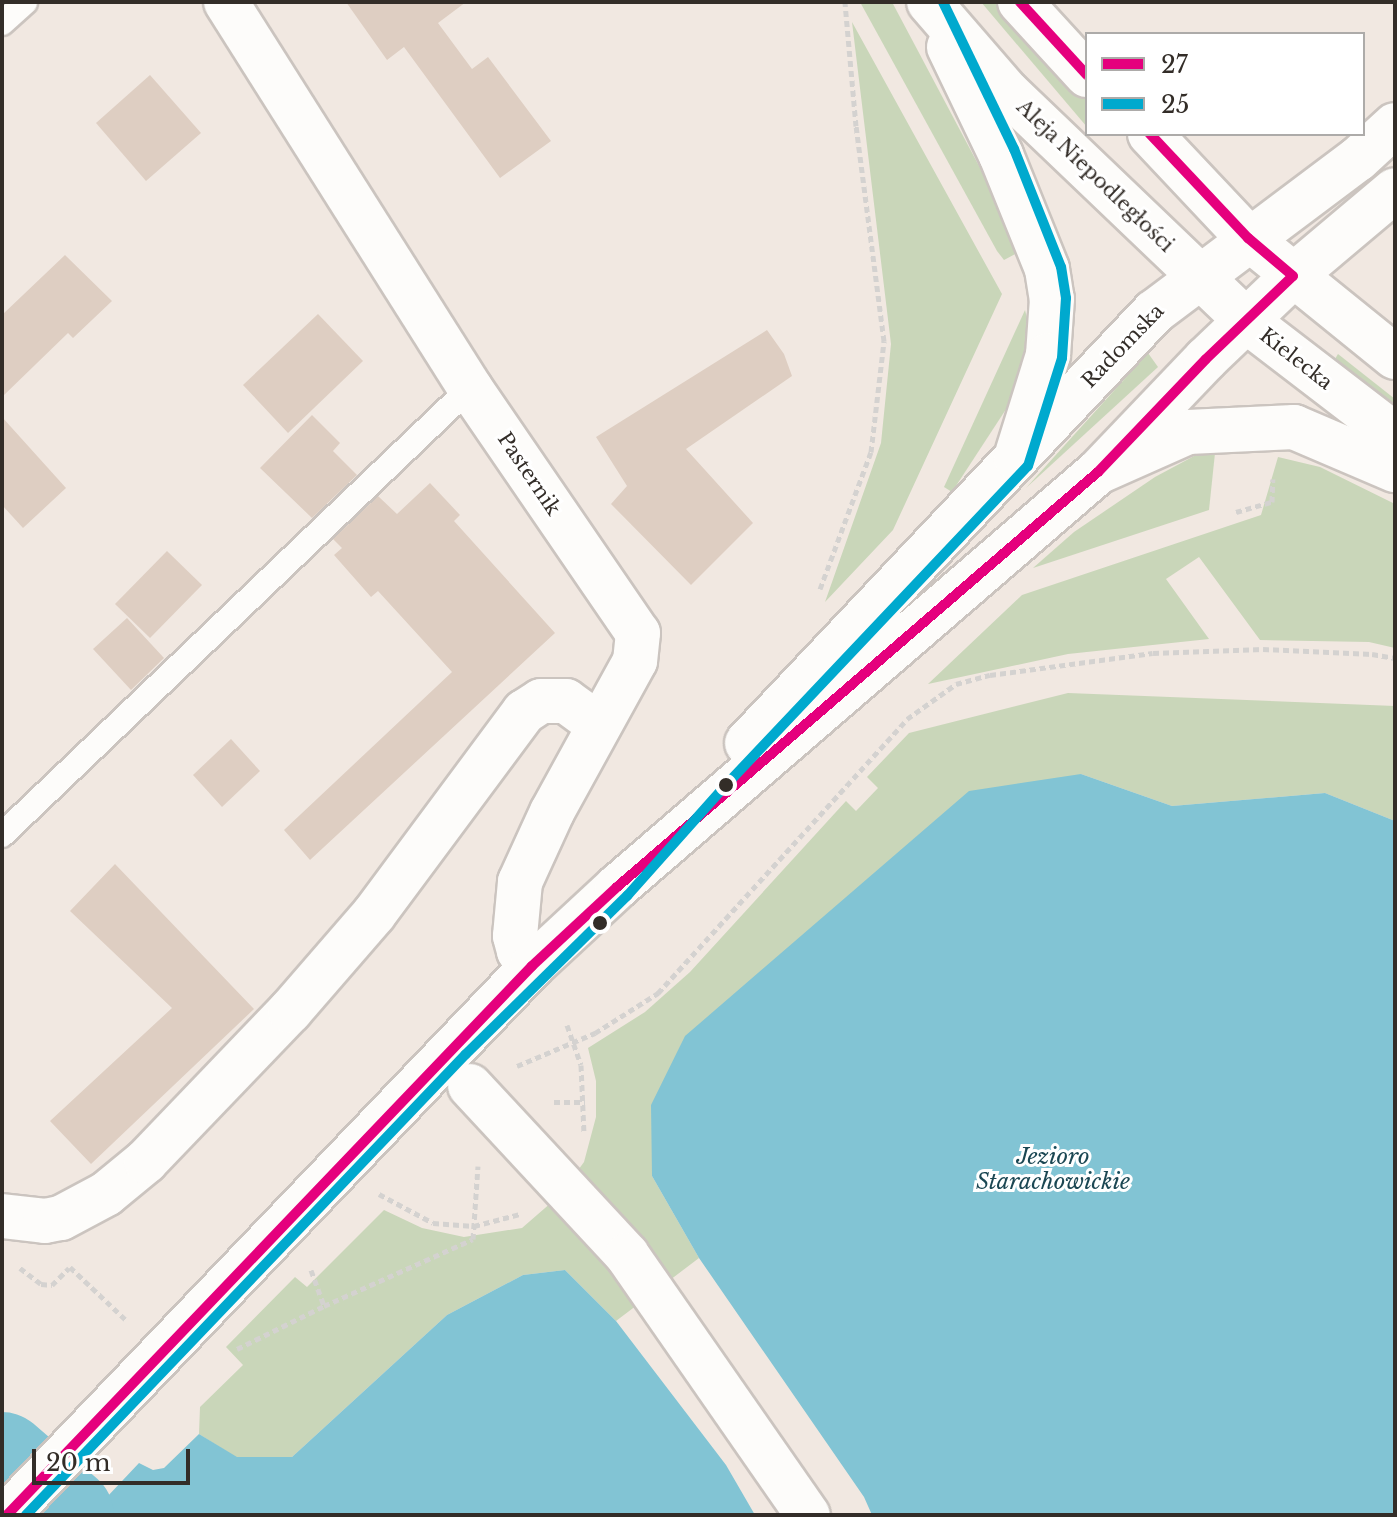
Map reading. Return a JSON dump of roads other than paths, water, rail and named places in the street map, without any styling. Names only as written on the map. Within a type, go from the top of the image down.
[{"type":"street","name":"Pasternik","points":[[226,2],[470,388],[638,633],[635,661],[552,812],[520,882],[515,936],[519,951],[532,966]]},
{"type":"street","name":"Aleja Niepodległości","points":[[928,2],[1007,92],[1200,277]]},
{"type":"street","points":[[928,2],[1001,155],[1047,269],[1052,299],[1048,355],[1016,458]]},
{"type":"street","points":[[1020,2],[1085,73]]},
{"type":"street","name":"Radomska","points":[[617,887],[726,764],[1154,312],[1248,238],[1358,159],[1395,125]]},
{"type":"street","points":[[1152,136],[1248,238],[1395,357]]},
{"type":"street","name":"Radomska","points":[[7,1515],[532,966],[617,887],[1098,472],[1206,359],[1293,276],[1395,190]]},
{"type":"street","name":"Kielecka","points":[[1200,277],[1248,322],[1395,435]]},
{"type":"street","points":[[1098,472],[1188,432],[1294,427],[1395,470]]},
{"type":"street","points":[[16,1218],[61,1218],[88,1206],[122,1182],[168,1140],[290,1011],[374,914],[524,712],[541,701],[566,701],[599,725]]},
{"type":"street","points":[[482,1096],[627,1255],[808,1515]]},
{"type":"lane","points":[[2,23],[25,2]]},
{"type":"lane","points":[[2,835],[470,388]]},
{"type":"water","name":"Jezioro Starachowickie","points":[[1081,774],[1172,806],[1325,793],[1395,821],[1395,1515],[872,1515],[864,1497],[699,1258],[652,1176],[651,1105],[685,1036],[969,791]]},
{"type":"water","points":[[565,1270],[616,1321],[726,1465],[755,1515],[90,1515],[139,1463],[153,1470],[164,1468],[199,1434],[237,1457],[292,1457],[447,1315],[523,1275]]},
{"type":"waterway","points":[[2,1460],[66,1515]]}]
